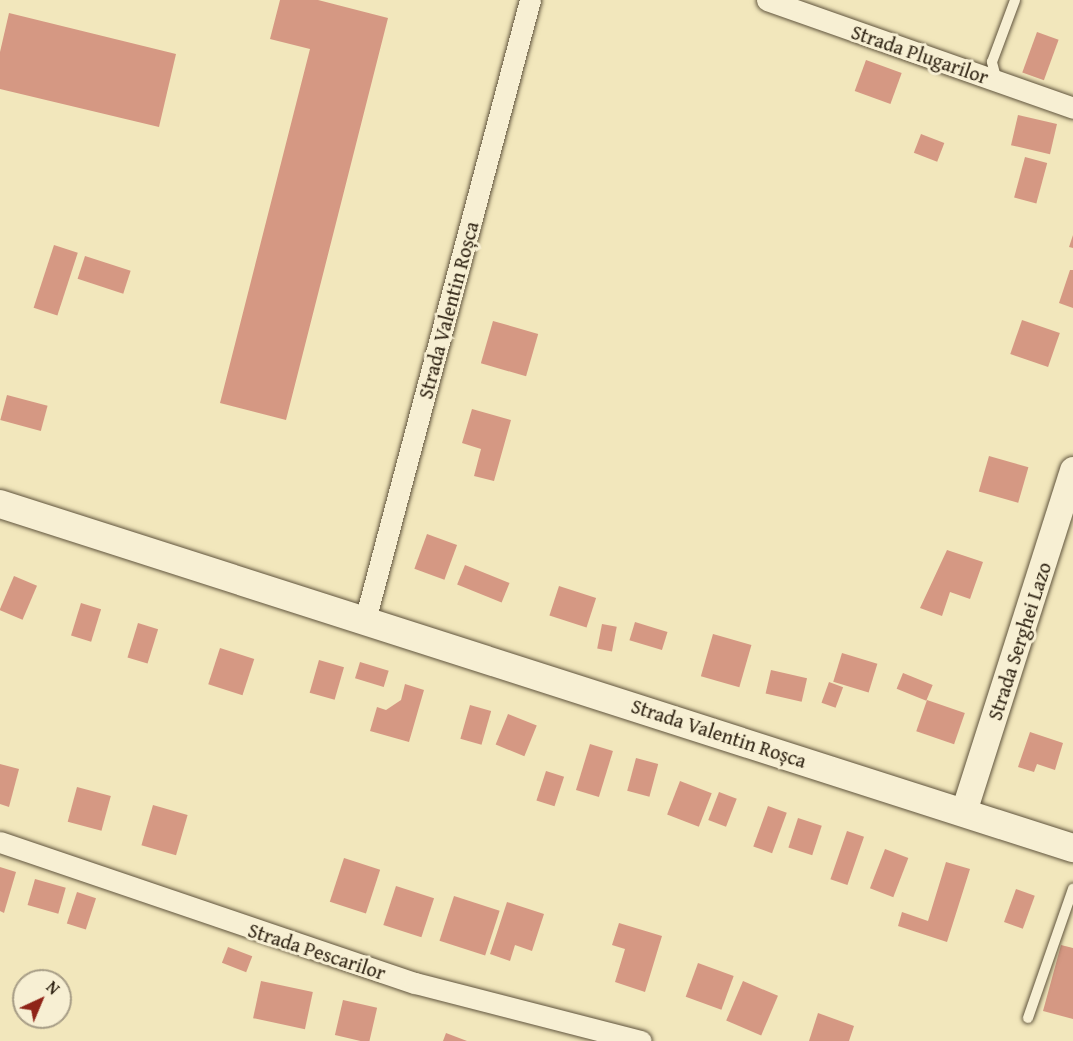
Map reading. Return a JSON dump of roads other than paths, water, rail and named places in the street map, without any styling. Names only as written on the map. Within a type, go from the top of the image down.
[{"type":"main road","name":"Strada Valentin Roșca","points":[[0,504],[1073,848]]},
{"type":"street","name":"Strada Valentin Roșca","points":[[365,620],[530,0]]},
{"type":"street","name":"Strada Plugarilor","points":[[766,0],[1073,108]]},
{"type":"street","name":"Strada Serghei Lazo","points":[[964,812],[1072,476]]},
{"type":"street","name":"Strada Pescarilor","points":[[0,842],[415,983],[641,1041]]},
{"type":"lane","points":[[997,81],[992,62],[1015,0]]},
{"type":"lane","points":[[1028,1018],[1073,890]]}]
